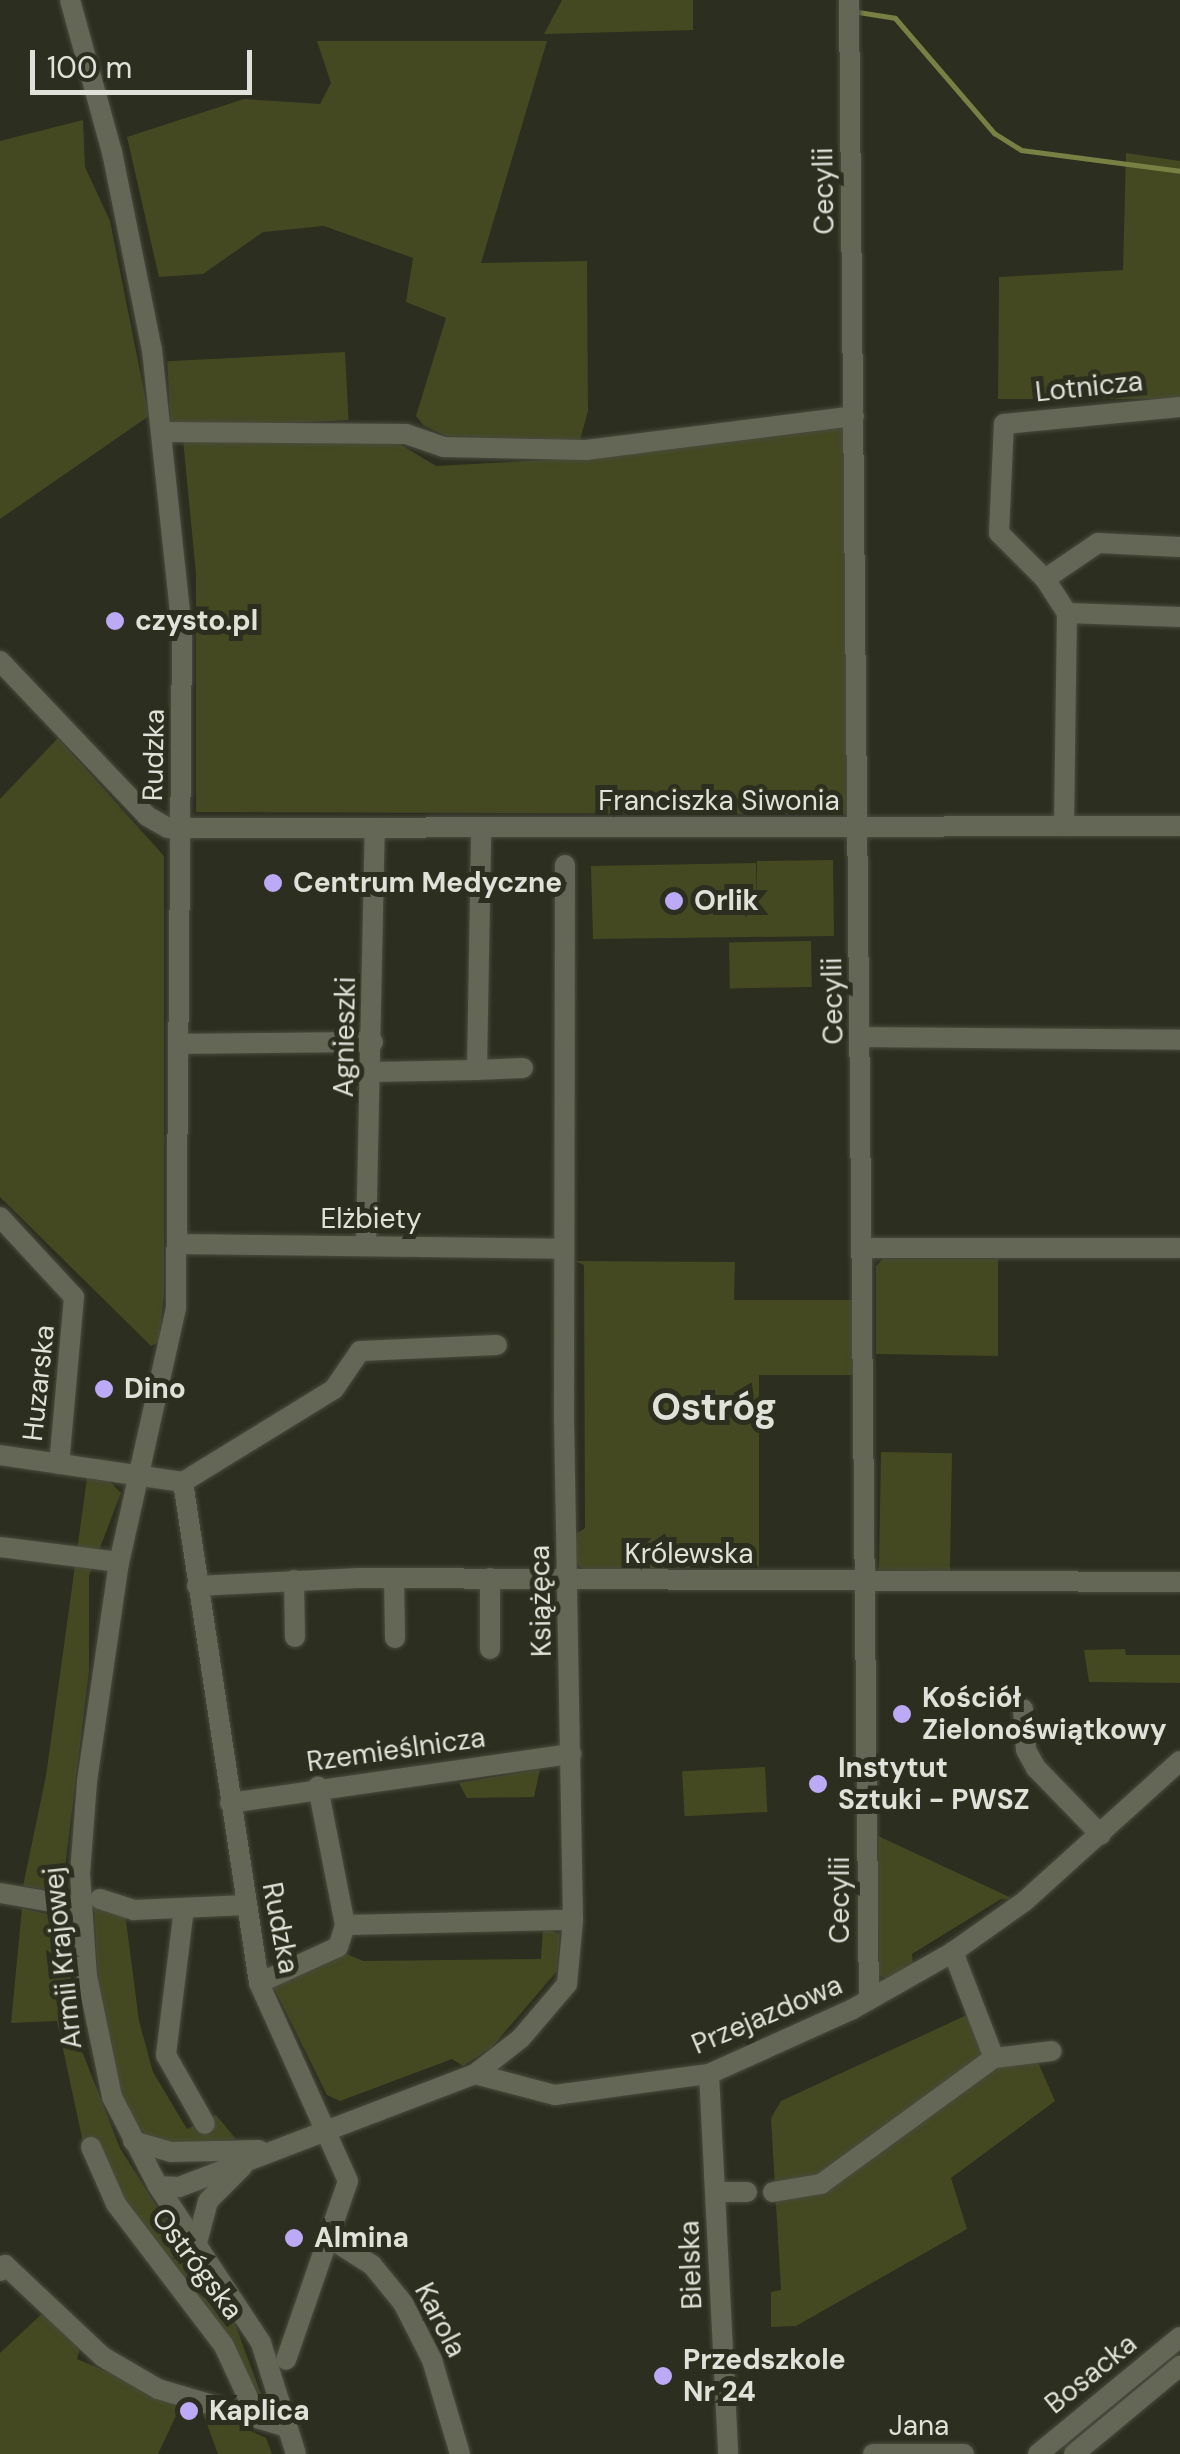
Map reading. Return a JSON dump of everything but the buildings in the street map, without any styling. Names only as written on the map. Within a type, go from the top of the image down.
[{"type":"street","name":"Rudzka","points":[[70,0],[122,197],[164,432],[182,631],[174,1326],[140,1473]]},
{"type":"street","name":"Cecylii","points":[[849,0],[870,2000]]},
{"type":"street","name":"Lotnicza","points":[[1046,579],[999,533],[1004,424],[1180,406]]},
{"type":"street","points":[[164,432],[406,434],[444,447],[586,450],[854,416]]},
{"type":"street","points":[[1064,824],[1067,614],[1046,579],[1098,543],[1180,547]]},
{"type":"street","points":[[1067,614],[1180,617]]},
{"type":"street","points":[[0,661],[147,816],[168,828],[181,826]]},
{"type":"street","name":"Franciszka Siwonia","points":[[181,826],[481,830],[1180,826]]},
{"type":"street","name":"Agnieszki","points":[[366,1245],[375,829]]},
{"type":"street","points":[[477,1070],[481,830]]},
{"type":"street","name":"Książęca","points":[[158,2186],[179,2187],[328,2126],[475,2074],[521,2038],[567,1984],[573,1920],[564,1249],[565,865]]},
{"type":"street","points":[[861,1036],[1180,1040]]},
{"type":"street","points":[[179,1044],[373,1042]]},
{"type":"street","points":[[372,1072],[523,1068]]},
{"type":"street","name":"Huzarska","points":[[0,1216],[74,1298],[58,1464]]},
{"type":"street","name":"Elżbiety","points":[[177,1244],[564,1249]]},
{"type":"street","points":[[862,1248],[1180,1248]]},
{"type":"street","points":[[0,1455],[183,1482],[334,1389],[360,1350],[497,1346]]},
{"type":"street","name":"Armii Krajowej","points":[[140,1473],[119,1562],[86,1782],[98,2049],[132,2141],[261,2343],[296,2454]]},
{"type":"street","name":"Rudzka","points":[[183,1482],[260,1983],[328,2126],[348,2180],[331,2239],[286,2360]]},
{"type":"street","points":[[0,1547],[119,1562]]},
{"type":"street","points":[[394,1578],[395,1638]]},
{"type":"street","name":"Królewska","points":[[198,1586],[394,1578],[1180,1582]]},
{"type":"street","points":[[490,1578],[490,1649]]},
{"type":"street","points":[[294,1580],[296,1637]]},
{"type":"street","points":[[1023,1709],[1031,1759],[1101,1834]]},
{"type":"street","name":"Rzemieślnicza","points":[[230,1803],[318,1787],[571,1754]]},
{"type":"street","name":"Przejazdowa","points":[[475,2074],[555,2095],[709,2074],[870,2000],[953,1952],[1025,1901],[1180,1761]]},
{"type":"street","points":[[260,1983],[338,1947],[345,1925],[318,1787]]},
{"type":"street","points":[[0,1893],[124,1909],[246,1904]]},
{"type":"street","points":[[184,1908],[166,2055],[205,2124]]},
{"type":"street","points":[[345,1925],[573,1920]]},
{"type":"street","points":[[953,1952],[994,2058]]},
{"type":"street","points":[[773,2192],[820,2184],[994,2058],[1052,2051]]},
{"type":"street","name":"Bielska","points":[[709,2074],[728,2454]]},
{"type":"street","name":"Książęca","points":[[132,2141],[171,2152],[258,2155]]},
{"type":"street","name":"Ostrógska","points":[[91,2147],[116,2204],[224,2346],[256,2415]]},
{"type":"street","name":"Książęca","points":[[158,2186],[176,2166],[223,2151]]},
{"type":"street","name":"Książęca","points":[[196,2243],[208,2202],[258,2155]]},
{"type":"street","points":[[716,2192],[746,2192]]},
{"type":"street","name":"Karola","points":[[331,2239],[380,2272],[403,2304],[432,2360],[460,2454]]},
{"type":"street","points":[[0,2271],[5,2266],[103,2356],[158,2388],[288,2427]]},
{"type":"street","name":"Bosacka","points":[[1038,2454],[1180,2338]]},
{"type":"street","name":"Bosacka","points":[[1074,2454],[1180,2366]]},
{"type":"street","name":"Jana","points":[[873,2454],[964,2454]]},
{"type":"green space","points":[[562,0],[693,0],[693,30],[544,34]]},
{"type":"green space","points":[[317,41],[547,41],[481,263],[587,261],[588,411],[580,440],[446,436],[423,425],[416,416],[446,318],[406,302],[413,258],[324,226],[263,232],[203,274],[159,277],[127,137],[244,99],[320,104],[331,83]]},
{"type":"green space","points":[[83,120],[85,167],[110,221],[149,416],[0,519],[0,141]]},
{"type":"green space","points":[[1126,153],[1180,161],[1180,399],[998,399],[999,277],[1123,270]]},
{"type":"green space","points":[[345,352],[349,420],[171,429],[167,361]]},
{"type":"green space","points":[[844,428],[849,814],[196,812],[196,574],[183,439],[393,440],[436,466],[618,456]]},
{"type":"green space","points":[[58,738],[164,856],[164,1294],[159,1342],[151,1346],[0,1197],[0,799]]},
{"type":"green space","name":"Orlik","points":[[833,860],[834,936],[593,939],[591,866],[756,863],[757,908],[757,861]]},
{"type":"green space","points":[[811,941],[812,987],[730,988],[729,942]]},
{"type":"green space","points":[[883,1259],[998,1259],[998,1356],[876,1354],[876,1266]]},
{"type":"green space","points":[[575,1261],[735,1262],[734,1300],[854,1300],[854,1375],[759,1375],[759,1566],[587,1571],[576,1564],[575,1535],[585,1528],[584,1265]]},
{"type":"green space","points":[[881,1452],[952,1453],[950,1571],[879,1570]]},
{"type":"green space","points":[[87,1478],[110,1482],[121,1493],[89,1576],[89,1671],[63,1884],[55,1891],[23,1886],[46,1776]]},
{"type":"green space","points":[[1125,1649],[1126,1655],[1180,1655],[1180,1683],[1089,1682],[1084,1650]]},
{"type":"green space","points":[[765,1767],[767,1812],[684,1816],[682,1771]]},
{"type":"green space","points":[[540,1769],[534,1797],[467,1798],[459,1783]]},
{"type":"green space","points":[[878,1836],[1016,1900],[1001,1899],[912,1954],[913,1965],[886,1979],[879,1975]]},
{"type":"green space","points":[[94,1907],[125,1913],[139,2021],[153,2072],[187,2129],[216,2115],[236,2139],[168,2145],[150,2140],[133,2120],[119,2092],[99,2001]]},
{"type":"green space","points":[[22,1908],[63,1918],[80,2046],[120,2148],[177,2239],[195,2291],[233,2318],[265,2405],[84,2147],[57,2021],[11,2023]]},
{"type":"green space","points":[[543,1928],[560,1934],[557,1971],[492,2047],[463,2066],[452,2059],[340,2101],[327,2095],[273,1986],[342,1952],[363,1961],[541,1959]]},
{"type":"green space","points":[[969,2014],[983,2050],[1036,2058],[1055,2101],[951,2178],[967,2229],[796,2326],[771,2327],[771,2292],[781,2290],[771,2118],[781,2101]]},
{"type":"green space","points":[[46,2310],[81,2344],[77,2359],[182,2403],[158,2454],[0,2454],[0,2353]]},
{"type":"green space","points":[[201,2408],[266,2438],[272,2454],[218,2454]]},
{"type":"waterway","points":[[858,12],[895,18],[994,133],[1021,150],[1180,171]]},
{"type":"place","name":"czysto.pl","points":[[115,621]]},
{"type":"place","name":"Centrum Medyczne","points":[[273,883]]},
{"type":"place","name":"Orlik","points":[[674,901]]},
{"type":"place","name":"Dino","points":[[104,1389]]},
{"type":"place","name":"Kościół Zielonoświątkowy","points":[[902,1714]]},
{"type":"place","name":"Instytut Sztuki - PWSZ","points":[[818,1784]]},
{"type":"place","name":"Almina","points":[[294,2238]]},
{"type":"place","name":"Przedszkole Nr 24","points":[[663,2376]]},
{"type":"place","name":"Kaplica","points":[[189,2411]]},
{"type":"district","name":"Ostróg","points":[[714,1408]]}]
